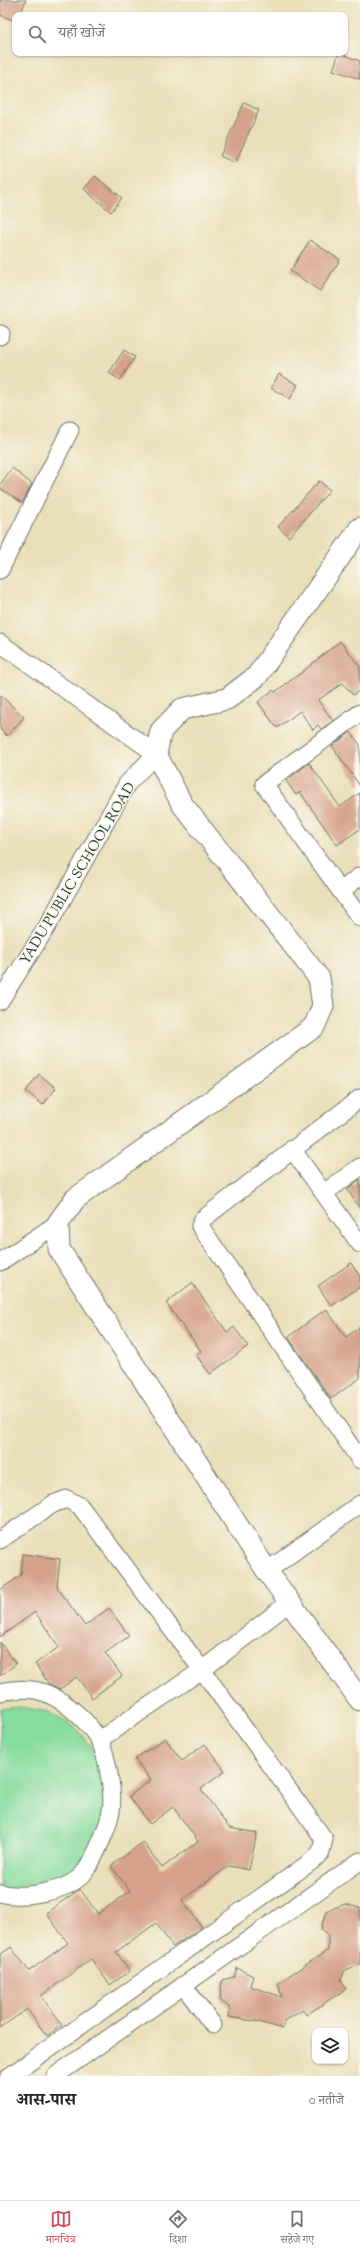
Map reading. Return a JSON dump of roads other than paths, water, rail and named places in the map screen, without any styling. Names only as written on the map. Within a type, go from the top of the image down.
[{"type":"street","points":[[0,570],[70,430]]},
{"type":"street","name":"YADU PUBLIC SCHOOL ROAD","points":[[0,1001],[48,925],[127,784],[156,754],[162,732],[182,709],[227,700],[257,676],[360,528]]},
{"type":"street","points":[[0,643],[156,754],[182,804],[319,978],[323,1006],[314,1027],[75,1200],[58,1223],[0,1262]]},
{"type":"street","points":[[360,713],[264,784],[360,918]]},
{"type":"street","points":[[341,891],[360,876]]},
{"type":"street","points":[[360,1098],[203,1219],[200,1226],[360,1460]]},
{"type":"street","points":[[292,1149],[360,1244]]},
{"type":"street","points":[[324,1193],[360,1167]]},
{"type":"street","points":[[58,1223],[59,1249],[267,1571],[360,1700]]},
{"type":"street","points":[[0,1540],[52,1504],[67,1499],[80,1506],[202,1670],[324,1839],[321,1852],[312,1861],[10,2076]]},
{"type":"street","points":[[267,1571],[360,1504]]},
{"type":"street","points":[[99,1740],[202,1670],[290,1602]]},
{"type":"street","points":[[0,1692],[21,1688],[50,1694],[77,1713],[99,1740],[111,1780],[111,1810],[101,1841],[82,1875],[56,1890],[28,1896],[0,1893]]},
{"type":"street","points":[[55,2076],[360,1861]]},
{"type":"street","points":[[183,1985],[213,2025]]}]
